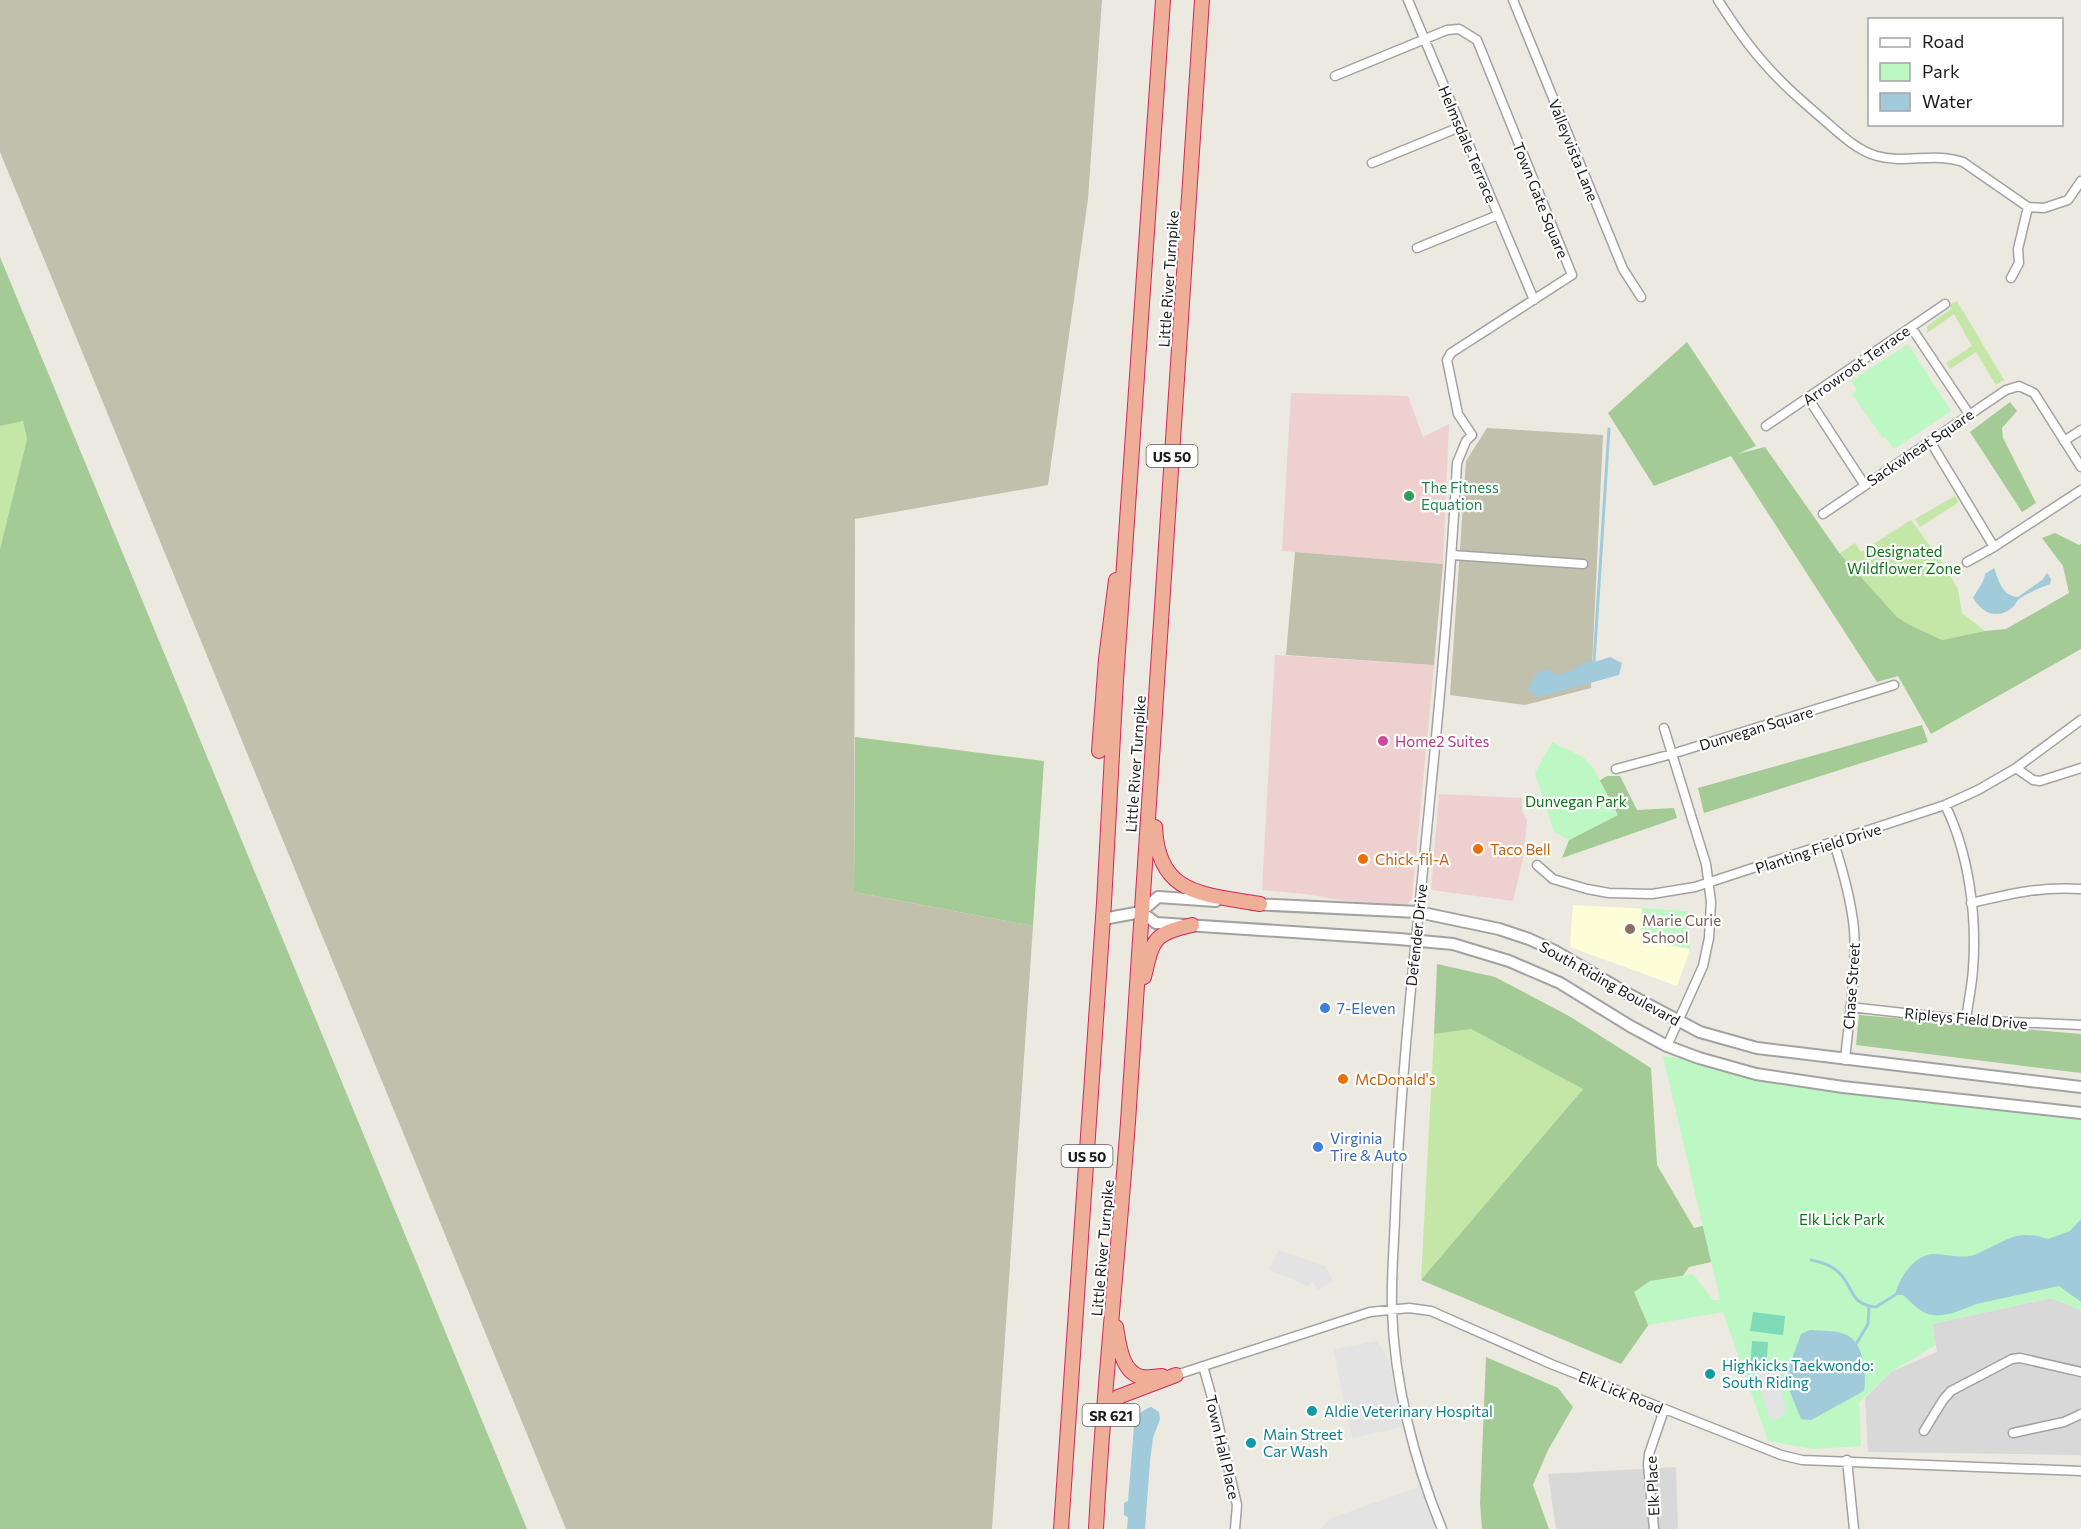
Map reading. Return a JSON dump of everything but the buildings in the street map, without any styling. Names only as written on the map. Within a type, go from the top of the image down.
[{"type":"highway","name":"Little River Turnpike","points":[[1061,1529],[1163,0]]},
{"type":"highway","name":"Little River Turnpike","points":[[1096,1529],[1135,1014],[1202,0]]},
{"type":"highway","points":[[1099,751],[1112,600],[1126,547]]},
{"type":"highway","points":[[1152,760],[1155,843],[1166,870],[1179,884],[1195,891],[1260,904]]},
{"type":"highway","points":[[1135,1014],[1154,943],[1166,932],[1192,925]]},
{"type":"highway","points":[[1113,1312],[1123,1356],[1129,1369],[1141,1377],[1176,1375]]},
{"type":"highway","name":"SR 621","points":[[1100,1465],[1113,1407],[1118,1396],[1176,1375]]},
{"type":"street","name":"Helmsdale Terrace","points":[[1408,0],[1534,300]]},
{"type":"street","name":"Valleyvista Lane","points":[[1513,0],[1621,264],[1633,288],[1641,297]]},
{"type":"street","points":[[1718,0],[1763,63],[1789,89],[1853,144],[1876,156],[1949,157],[1963,162],[2028,207],[2044,208],[2068,200],[2081,181]]},
{"type":"street","name":"Town Gate Square","points":[[1423,39],[1447,30],[1459,29],[1477,40],[1572,275],[1451,352],[1447,357]]},
{"type":"street","points":[[1335,76],[1423,39]]},
{"type":"street","points":[[1372,163],[1460,127]]},
{"type":"street","points":[[2011,278],[2019,263],[2018,249],[2028,207]]},
{"type":"street","points":[[1417,248],[1498,215]]},
{"type":"street","name":"Arrowroot Terrace","points":[[1766,426],[1945,304]]},
{"type":"street","points":[[1911,327],[1969,414]]},
{"type":"street","name":"Defender Drive","points":[[1442,1529],[1427,1494],[1413,1444],[1399,1372],[1392,1309],[1400,1120],[1415,940],[1443,673],[1457,463],[1466,441],[1472,435],[1458,414],[1447,357]]},
{"type":"street","name":"Sackwheat Square","points":[[1822,514],[1969,414],[2006,390],[2019,386],[2034,393],[2064,441]]},
{"type":"street","points":[[1808,398],[1864,484]]},
{"type":"street","points":[[2081,430],[2064,441],[2081,467]]},
{"type":"street","points":[[1930,441],[1994,547]]},
{"type":"street","points":[[1967,562],[2081,490]]},
{"type":"street","points":[[1452,555],[1583,564]]},
{"type":"street","name":"Dunvegan Square","points":[[1616,770],[1894,685]]},
{"type":"street","name":"Planting Field Drive","points":[[1537,865],[1553,879],[1609,893],[1652,894],[1709,882],[1945,805],[2016,768],[2081,720]]},
{"type":"street","points":[[1664,728],[1706,864],[1712,917],[1707,952],[1699,978],[1667,1046]]},
{"type":"street","points":[[2016,768],[2033,780],[2040,781],[2081,768]]},
{"type":"street","points":[[1945,805],[1960,848],[1971,903],[1974,939],[1973,968],[1966,1020]]},
{"type":"street","name":"Chase Street","points":[[1834,843],[1847,887],[1854,930],[1854,973],[1845,1060]]},
{"type":"street","points":[[1971,903],[2023,891],[2052,888],[2081,889]]},
{"type":"street","name":"South Riding Boulevard","points":[[1103,919],[1141,912],[1158,897],[1418,912],[1499,929],[1529,939],[1555,951],[1630,995],[1700,1032],[1757,1048],[2081,1087]]},
{"type":"street","name":"South Riding Boulevard","points":[[1141,912],[1156,923],[1415,940],[1461,946],[1560,983],[1667,1046],[1744,1071],[1801,1082],[2081,1113]]},
{"type":"street","name":"Ripleys Field Drive","points":[[1850,1007],[1966,1020],[2081,1025]]},
{"type":"street","name":"Elk Lick Road","points":[[1176,1375],[1360,1315],[1409,1308],[1431,1311],[1551,1364],[1781,1455],[1802,1460],[2081,1471]]},
{"type":"street","points":[[1924,1431],[1951,1391],[2012,1359],[2020,1358],[2081,1372]]},
{"type":"street","name":"Town Hall Place","points":[[1203,1366],[1237,1505],[1235,1529]]},
{"type":"street","name":"Elk Place","points":[[1654,1529],[1648,1465],[1649,1454],[1664,1410]]},
{"type":"street","points":[[2013,1433],[2064,1422],[2081,1414]]},
{"type":"street","points":[[1847,1460],[1854,1529]]},
{"type":"shaded area","points":[[0,0],[1102,0],[1088,199],[1048,485],[855,519],[854,892],[1033,926],[992,1529],[566,1529],[0,152]]},
{"type":"shaded area","points":[[0,257],[527,1529],[0,1529],[0,549],[27,439],[23,421],[0,426]]},
{"type":"shaded area","points":[[1687,342],[1756,446],[1737,454],[1765,447],[1840,554],[1897,617],[1942,640],[2006,629],[2069,593],[2063,566],[2042,538],[2055,533],[2081,544],[2081,649],[1931,734],[1898,676],[1877,682],[1731,456],[1654,486],[1608,413]]},
{"type":"shaded area","points":[[1291,393],[1408,396],[1423,437],[1449,424],[1443,564],[1282,551]]},
{"type":"shaded area","points":[[2010,402],[2017,411],[2002,428],[2003,438],[2036,503],[2022,512],[1970,432]]},
{"type":"shaded area","points":[[1487,428],[1603,435],[1591,688],[1525,705],[1450,695],[1466,461]]},
{"type":"shaded area","points":[[1295,552],[1443,564],[1434,665],[1286,655]]},
{"type":"shaded area","points":[[1275,655],[1434,665],[1412,899],[1406,906],[1262,890]]},
{"type":"shaded area","points":[[1922,725],[1928,742],[1704,813],[1698,788]]},
{"type":"shaded area","points":[[855,737],[1044,761],[1033,926],[854,892]]},
{"type":"shaded area","points":[[1607,776],[1620,776],[1637,810],[1674,808],[1677,818],[1562,858],[1569,840],[1617,815],[1599,781]]},
{"type":"shaded area","points":[[1439,794],[1522,798],[1522,811],[1527,820],[1524,854],[1513,901],[1431,890]]},
{"type":"shaded area","name":"Marie Curie School","points":[[1573,905],[1688,911],[1690,949],[1677,986],[1570,947]]},
{"type":"shaded area","points":[[1437,964],[1495,977],[1569,1016],[1651,1068],[1657,1165],[1694,1228],[1734,1218],[1766,1250],[1689,1267],[1621,1364],[1421,1280],[1583,1089],[1471,1029],[1434,1034]]},
{"type":"shaded area","points":[[1859,1015],[2081,1034],[2081,1073],[1856,1045]]},
{"type":"shaded area","points":[[1279,1250],[1325,1266],[1333,1281],[1318,1290],[1312,1281],[1308,1286],[1269,1270]]},
{"type":"shaded area","points":[[2051,1298],[2081,1310],[2081,1455],[1868,1452],[1865,1398],[1891,1372],[1937,1352],[1932,1324]]},
{"type":"shaded area","points":[[1377,1341],[1389,1360],[1402,1427],[1352,1438],[1333,1349]]},
{"type":"shaded area","points":[[1486,1357],[1558,1388],[1573,1407],[1548,1450],[1533,1485],[1549,1529],[1482,1529],[1480,1503]]},
{"type":"shaded area","points":[[1755,1372],[1778,1374],[1786,1410],[1780,1418],[1770,1420]]},
{"type":"shaded area","points":[[1676,1467],[1678,1529],[1556,1529],[1548,1474]]},
{"type":"shaded area","points":[[1425,1485],[1446,1529],[1321,1529],[1331,1518]]},
{"type":"green space","points":[[1957,301],[2004,380],[1996,385],[1976,352],[1950,369],[1946,363],[1972,346],[1954,314],[1927,333],[1927,326],[1951,309],[1949,305]]},
{"type":"green space","points":[[1908,344],[1951,411],[1894,449],[1885,437],[1882,437],[1852,394],[1857,390],[1851,381]]},
{"type":"green space","points":[[23,420],[27,439],[0,549],[0,426]]},
{"type":"green space","points":[[1955,496],[1959,502],[1920,527],[1915,519]]},
{"type":"green space","name":"Designated Wildflower Zone","points":[[1911,520],[1944,565],[1958,589],[1962,613],[1985,631],[1942,640],[1910,625],[1897,617],[1839,554],[1855,543],[1861,552]]},
{"type":"green space","name":"Dunvegan Park","points":[[1552,742],[1583,757],[1594,769],[1618,815],[1569,840],[1554,832],[1535,773]]},
{"type":"green space","points":[[1642,908],[1688,911],[1690,949],[1641,940]]},
{"type":"green space","points":[[1471,1029],[1583,1089],[1421,1280],[1434,1034]]},
{"type":"green space","name":"Elk Lick Park","points":[[1663,1056],[2081,1113],[2081,1310],[2050,1298],[1932,1324],[1936,1345],[1891,1372],[1859,1402],[1861,1446],[1813,1449],[1768,1441],[1723,1312],[1648,1325],[1634,1292],[1650,1281],[1693,1274],[1713,1300],[1720,1300]]},
{"type":"green space","points":[[1753,1312],[1785,1316],[1783,1335],[1750,1331]]},
{"type":"green space","points":[[1752,1341],[1768,1342],[1766,1372],[1750,1372]]},
{"type":"water","points":[[1994,568],[2002,587],[2013,596],[2018,597],[2042,580],[2047,573],[2051,579],[2050,584],[2022,597],[2007,611],[1991,613],[1981,608],[1973,598],[1985,574]]},
{"type":"water","points":[[1610,657],[1622,663],[1619,675],[1539,697],[1527,690],[1537,673],[1549,669],[1558,675],[1573,670],[1584,662],[1594,662]]},
{"type":"water","points":[[2081,1219],[2081,1302],[2059,1286],[1976,1304],[1951,1313],[1931,1315],[1916,1307],[1903,1295],[1895,1295],[1908,1268],[1926,1255],[1970,1256],[2010,1238],[2023,1235],[2048,1239],[2070,1231]]},
{"type":"water","points":[[1810,1330],[1839,1332],[1853,1339],[1861,1352],[1865,1376],[1864,1391],[1811,1420],[1801,1419],[1788,1387],[1789,1367],[1801,1334]]},
{"type":"water","points":[[1151,1407],[1159,1412],[1160,1419],[1153,1438],[1145,1529],[1127,1529],[1128,1517],[1124,1515],[1124,1503],[1128,1501],[1134,1426],[1140,1414]]},
{"type":"waterway","points":[[1594,662],[1609,429]]},
{"type":"waterway","points":[[1811,1260],[1836,1270],[1854,1296],[1862,1303],[1876,1307],[1895,1295]]},
{"type":"waterway","points":[[1856,1344],[1868,1324],[1869,1307]]},
{"type":"place","name":"The Fitness Equation","points":[[1409,496]]},
{"type":"place","name":"Home2 Suites","points":[[1383,741]]},
{"type":"place","name":"Taco Bell","points":[[1478,849]]},
{"type":"place","name":"Chick-fil-A","points":[[1363,859]]},
{"type":"place","name":"Marie Curie School","points":[[1630,929]]},
{"type":"place","name":"7-Eleven","points":[[1325,1008]]},
{"type":"place","name":"McDonald's","points":[[1343,1079]]},
{"type":"place","name":"Virginia Tire & Auto","points":[[1318,1147]]},
{"type":"place","name":"Highkicks Taekwondo: South Riding","points":[[1710,1374]]},
{"type":"place","name":"Aldie Veterinary Hospital","points":[[1312,1411]]},
{"type":"place","name":"Main Street Car Wash","points":[[1251,1443]]}]
